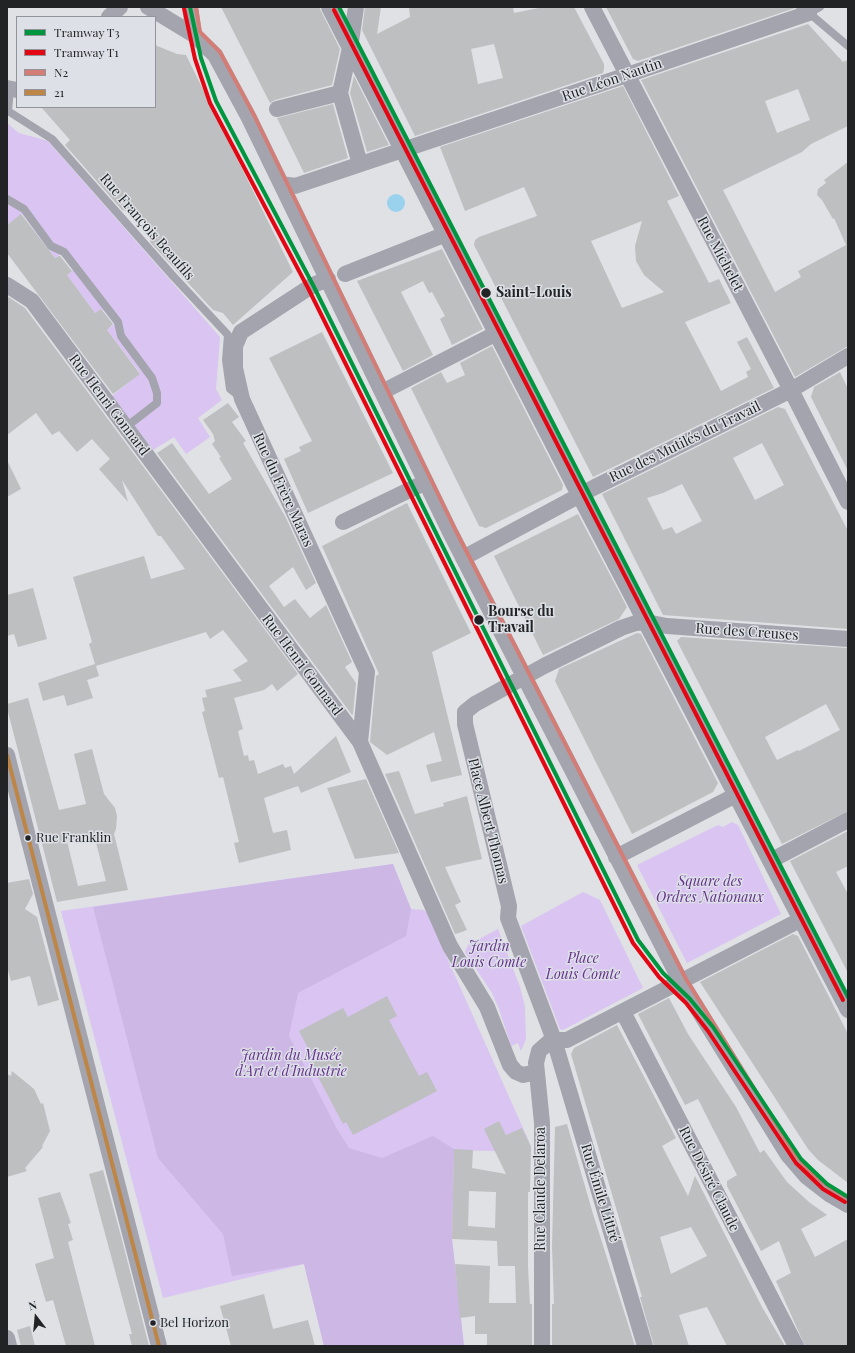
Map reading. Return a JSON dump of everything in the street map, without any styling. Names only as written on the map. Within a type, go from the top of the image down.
[{"type":"street","points":[[110,16],[120,7]]},
{"type":"street","points":[[148,7],[194,35],[215,55],[249,118],[463,558],[681,982],[788,1155],[807,1177],[829,1194],[848,1205]]},
{"type":"street","points":[[190,7],[194,35]]},
{"type":"street","points":[[329,7],[580,496],[848,1010]]},
{"type":"street","points":[[356,7],[350,48],[340,93],[360,164]]},
{"type":"street","name":"Rue Michelet","points":[[592,7],[848,502]]},
{"type":"street","name":"Rue Léon Nautin","points":[[281,184],[295,186],[627,75],[811,9]]},
{"type":"street","points":[[277,109],[340,93]]},
{"type":"street","points":[[344,274],[446,234]]},
{"type":"street","name":"Rue du Frère Maras","points":[[328,279],[304,290],[241,332],[235,346],[235,368],[242,399],[367,672],[360,742]]},
{"type":"street","name":"Rue Henri Gonnard","points":[[7,285],[32,301],[360,742],[450,946],[487,1007],[510,1065],[516,1072],[523,1074],[536,1072]]},
{"type":"street","points":[[382,392],[497,333]]},
{"type":"street","name":"Rue des Mutilés du Travail","points":[[463,558],[580,496],[791,390],[848,356]]},
{"type":"street","points":[[343,522],[426,482]]},
{"type":"street","points":[[525,678],[544,666],[621,628],[636,623],[646,622]]},
{"type":"street","name":"Rue des Creuses","points":[[646,622],[667,626],[848,639]]},
{"type":"street","name":"Place Albert Thomas","points":[[525,678],[471,706],[465,712],[465,724],[509,906],[508,918],[554,1040]]},
{"type":"street","points":[[7,755],[159,1346]]},
{"type":"street","points":[[616,857],[736,796]]},
{"type":"street","points":[[770,861],[848,820]]},
{"type":"street","points":[[554,1040],[566,1041],[800,920]]},
{"type":"street","name":"Rue Désiré Claude","points":[[623,1012],[796,1346]]},
{"type":"street","name":"Rue Claude Delaroa","points":[[542,1346],[542,1123],[536,1072],[536,1057],[540,1051],[554,1040]]},
{"type":"street","name":"Rue Émile Littré","points":[[554,1040],[645,1346]]},
{"type":"street","points":[[7,1338],[9,1346]]},
{"type":"lane","points":[[811,9],[848,46]]},
{"type":"lane","name":"Rue François Beaufils","points":[[11,89],[8,111],[52,139],[173,276],[228,334],[226,360],[230,389],[242,399]]},
{"type":"lane","points":[[7,199],[24,209],[52,246],[64,252],[118,322],[121,336],[152,378],[157,393],[157,403],[126,427]]},
{"type":"green space","points":[[7,123],[19,133],[48,141],[220,337],[216,389],[222,400],[198,418],[210,437],[186,454],[174,437],[153,450],[112,396],[140,373],[107,330],[114,324],[102,309],[95,313],[67,275],[73,270],[61,254],[55,258],[22,214],[7,225]]},
{"type":"green space","name":"Square des Ordres Nationaux","points":[[732,822],[738,825],[781,914],[687,963],[637,865],[718,825],[723,827]]},
{"type":"green space","name":"Jardin du Musée d'Art et d'Industrie","points":[[393,864],[411,909],[424,910],[427,913],[531,1146],[531,1152],[454,1150],[452,1239],[464,1346],[324,1346],[304,1264],[163,1298],[61,911]]},
{"type":"green space","name":"Jardin du Musée d'Art et d'Industrie","points":[[393,864],[411,909],[406,936],[298,993],[289,1036],[337,1129],[349,1148],[382,1158],[433,1136],[454,1149],[452,1239],[464,1346],[324,1346],[304,1264],[232,1276],[223,1234],[158,1158],[93,907]]},
{"type":"green space","name":"Place Louis Comte","points":[[583,892],[600,900],[643,988],[563,1030],[560,1029],[521,926]]},
{"type":"green space","name":"Jardin Louis Comte","points":[[498,929],[520,987],[525,1007],[526,1039],[521,1051],[518,1043],[511,1046],[492,993],[465,952],[468,945]]},
{"type":"water","points":[[396,194],[402,197],[405,203],[402,209],[396,212],[390,209],[387,203],[390,197]]},
{"type":"building","points":[[221,7],[319,7],[340,49],[332,85],[275,100],[270,103]]},
{"type":"building","points":[[365,7],[381,7],[377,34],[410,17],[409,7],[513,7],[514,13],[544,7],[574,7],[604,64],[604,69],[603,73],[415,136],[362,30]],"holes":[[[494,44],[503,78],[478,84],[471,49]]]},
{"type":"building","points":[[606,7],[795,8],[638,61],[633,59]]},
{"type":"building","points":[[808,24],[843,62],[848,60],[848,126],[811,144],[802,152],[723,190],[775,292],[801,277],[798,271],[846,245],[834,218],[833,219],[822,200],[817,195],[818,189],[826,183],[824,180],[848,162],[848,346],[795,377],[641,80]],"holes":[[[798,89],[810,120],[777,133],[765,101]]]},
{"type":"building","points":[[156,45],[177,54],[186,55],[293,272],[233,325],[223,313],[213,310],[150,242],[152,231],[136,213],[122,210],[65,145],[70,140],[42,108],[156,108]]},
{"type":"building","points":[[354,76],[389,145],[367,152],[350,93]]},
{"type":"building","points":[[623,86],[679,196],[667,201],[709,283],[719,279],[731,303],[685,322],[721,391],[748,377],[746,372],[751,369],[737,342],[747,337],[774,388],[593,477],[474,245],[475,240],[479,237],[537,216],[524,187],[465,211],[440,147]],"holes":[[[642,221],[635,246],[636,261],[644,275],[664,292],[622,308],[591,241]]]},
{"type":"building","points":[[333,104],[348,158],[304,173],[277,118]]},
{"type":"building","points":[[21,214],[55,258],[60,256],[72,271],[67,275],[95,313],[101,309],[113,324],[107,330],[140,374],[113,394],[7,253],[7,225]]},
{"type":"building","points":[[442,249],[483,329],[452,345],[440,319],[445,316],[432,292],[429,293],[423,281],[401,292],[433,355],[403,371],[357,281]]},
{"type":"building","points":[[7,296],[25,308],[298,674],[277,691],[272,684],[264,690],[234,698],[243,729],[238,731],[244,756],[248,755],[249,761],[254,760],[258,774],[283,764],[285,768],[291,766],[294,774],[336,736],[351,772],[301,793],[298,786],[264,798],[273,833],[287,830],[291,850],[239,863],[234,843],[239,842],[223,777],[219,778],[202,712],[205,711],[202,698],[207,697],[205,690],[242,681],[233,670],[248,661],[223,630],[210,639],[206,632],[96,666],[99,676],[87,680],[93,698],[67,706],[64,695],[43,701],[38,683],[95,664],[89,644],[92,642],[73,577],[144,556],[151,579],[185,569],[161,536],[158,536],[122,480],[128,502],[99,469],[110,459],[92,439],[77,452],[59,431],[52,435],[36,413],[7,435]]},
{"type":"building","points":[[322,332],[393,473],[308,513],[284,459],[301,451],[299,447],[312,441],[269,358]]},
{"type":"building","points":[[492,346],[563,485],[562,490],[486,528],[479,526],[411,388],[441,372],[447,383],[465,375],[460,363]]},
{"type":"building","points":[[840,372],[848,389],[848,471],[811,397],[814,387]]},
{"type":"building","points":[[228,403],[239,417],[232,422],[246,441],[243,443],[286,518],[316,583],[306,590],[293,567],[269,586],[284,607],[295,599],[310,618],[326,605],[352,662],[345,667],[356,683],[352,715],[157,453],[172,443],[209,494],[232,479],[219,458],[221,457],[212,444],[215,441],[213,434],[203,420]]},
{"type":"building","points":[[778,407],[785,409],[848,531],[848,629],[663,615],[602,494]],"holes":[[[762,443],[784,485],[755,500],[733,458]],[[682,484],[702,521],[676,534],[672,527],[663,530],[647,498],[663,493]]]},
{"type":"building","points":[[7,460],[21,489],[7,497]]},
{"type":"building","name":"Bourse du Travail","points":[[407,503],[471,633],[432,652],[462,775],[431,782],[426,765],[442,761],[434,732],[387,755],[370,742],[376,676],[379,674],[322,546]]},
{"type":"building","points":[[578,514],[627,607],[619,619],[543,655],[494,556]]},
{"type":"building","points":[[33,588],[47,639],[18,647],[14,634],[7,636],[7,595]]},
{"type":"building","points":[[637,633],[641,634],[718,783],[713,792],[632,834],[555,681],[559,669]]},
{"type":"building","points":[[681,637],[848,648],[848,811],[782,844],[677,641]],"holes":[[[826,704],[840,730],[799,751],[798,750],[777,760],[765,737]]]},
{"type":"building","points":[[28,698],[59,810],[86,804],[74,754],[92,749],[104,794],[115,808],[117,816],[114,834],[128,890],[57,902],[7,704]],"holes":[[[94,835],[106,881],[78,886],[67,841]]]},
{"type":"building","points":[[399,771],[415,814],[444,806],[443,803],[467,796],[482,859],[445,867],[461,902],[455,905],[467,930],[455,934],[385,774]]},
{"type":"building","points":[[366,779],[399,853],[355,859],[327,788]]},
{"type":"building","points":[[848,831],[848,866],[836,872],[848,894],[848,973],[790,861]]},
{"type":"building","points":[[29,879],[33,894],[25,909],[37,917],[59,1000],[38,1006],[30,976],[11,981],[7,967],[7,883]]},
{"type":"building","points":[[793,934],[798,936],[848,1034],[848,1183],[818,1160],[808,1149],[700,982]]},
{"type":"building","points":[[387,996],[397,1016],[389,1020],[419,1076],[427,1072],[437,1091],[353,1135],[346,1122],[343,1124],[307,1056],[311,1054],[299,1031],[343,1008],[348,1017]]},
{"type":"building","points":[[669,998],[688,1034],[736,1107],[760,1153],[764,1150],[787,1182],[809,1202],[827,1215],[801,1229],[815,1257],[848,1239],[848,1346],[805,1346],[776,1281],[791,1273],[779,1241],[761,1251],[727,1186],[727,1181],[737,1175],[698,1099],[685,1105],[638,1014]]},
{"type":"building","points":[[617,1025],[676,1138],[662,1146],[688,1196],[695,1176],[762,1307],[785,1346],[727,1346],[707,1307],[679,1315],[689,1346],[654,1346],[640,1297],[642,1297],[571,1054],[574,1048]],"holes":[[[691,1227],[707,1256],[671,1274],[660,1237]]]},
{"type":"building","points":[[12,1071],[34,1089],[41,1104],[43,1103],[50,1131],[42,1146],[43,1147],[25,1168],[27,1171],[7,1177],[7,1074],[11,1076]]},
{"type":"building","points":[[499,1121],[506,1135],[522,1128],[531,1147],[530,1192],[528,1192],[528,1267],[530,1304],[532,1304],[532,1346],[487,1346],[487,1334],[475,1334],[475,1316],[460,1318],[455,1264],[490,1266],[489,1303],[516,1303],[515,1266],[498,1266],[497,1241],[452,1239],[454,1149],[473,1150],[472,1168],[506,1174],[484,1129]],"holes":[[[469,1191],[496,1192],[495,1228],[468,1226]]]},
{"type":"building","points":[[567,1124],[593,1214],[635,1346],[552,1346],[552,1304],[554,1304],[552,1246],[555,1127]]},
{"type":"building","points":[[103,1170],[149,1346],[132,1346],[129,1334],[132,1334],[89,1174]]},
{"type":"building","points":[[60,1192],[71,1223],[68,1224],[73,1240],[68,1242],[95,1346],[66,1346],[53,1300],[46,1302],[35,1264],[54,1258],[38,1198]]},
{"type":"building","points":[[264,1294],[273,1329],[308,1320],[315,1346],[231,1346],[220,1306]]},
{"type":"building","points":[[30,1326],[35,1346],[21,1346],[17,1330]]},
{"type":"tram line","name":"T3","points":[[190,7],[201,58],[216,101],[313,285],[638,940],[663,973],[690,999],[713,1027],[801,1159],[827,1184],[848,1197]]},
{"type":"tram line","name":"T3","points":[[339,7],[848,997]]},
{"type":"tram line","name":"T1","points":[[184,8],[195,59],[210,103],[308,288],[633,943],[659,977],[686,1003],[708,1031],[796,1163],[823,1189],[845,1202]]},
{"type":"tram line","name":"T1","points":[[334,10],[843,1000]]},
{"type":"transit line","name":"N2","points":[[196,7],[200,32],[220,52],[254,115],[456,531],[686,979],[793,1151],[811,1173],[832,1189],[848,1198]]},
{"type":"transit line","name":"21","points":[[7,755],[159,1346]]},
{"type":"place","name":"Saint-Louis","points":[[486,293]]},
{"type":"place","name":"Bourse du Travail","points":[[479,620]]},
{"type":"place","name":"Rue Franklin","points":[[28,838]]},
{"type":"place","name":"Bel Horizon","points":[[153,1323]]}]
